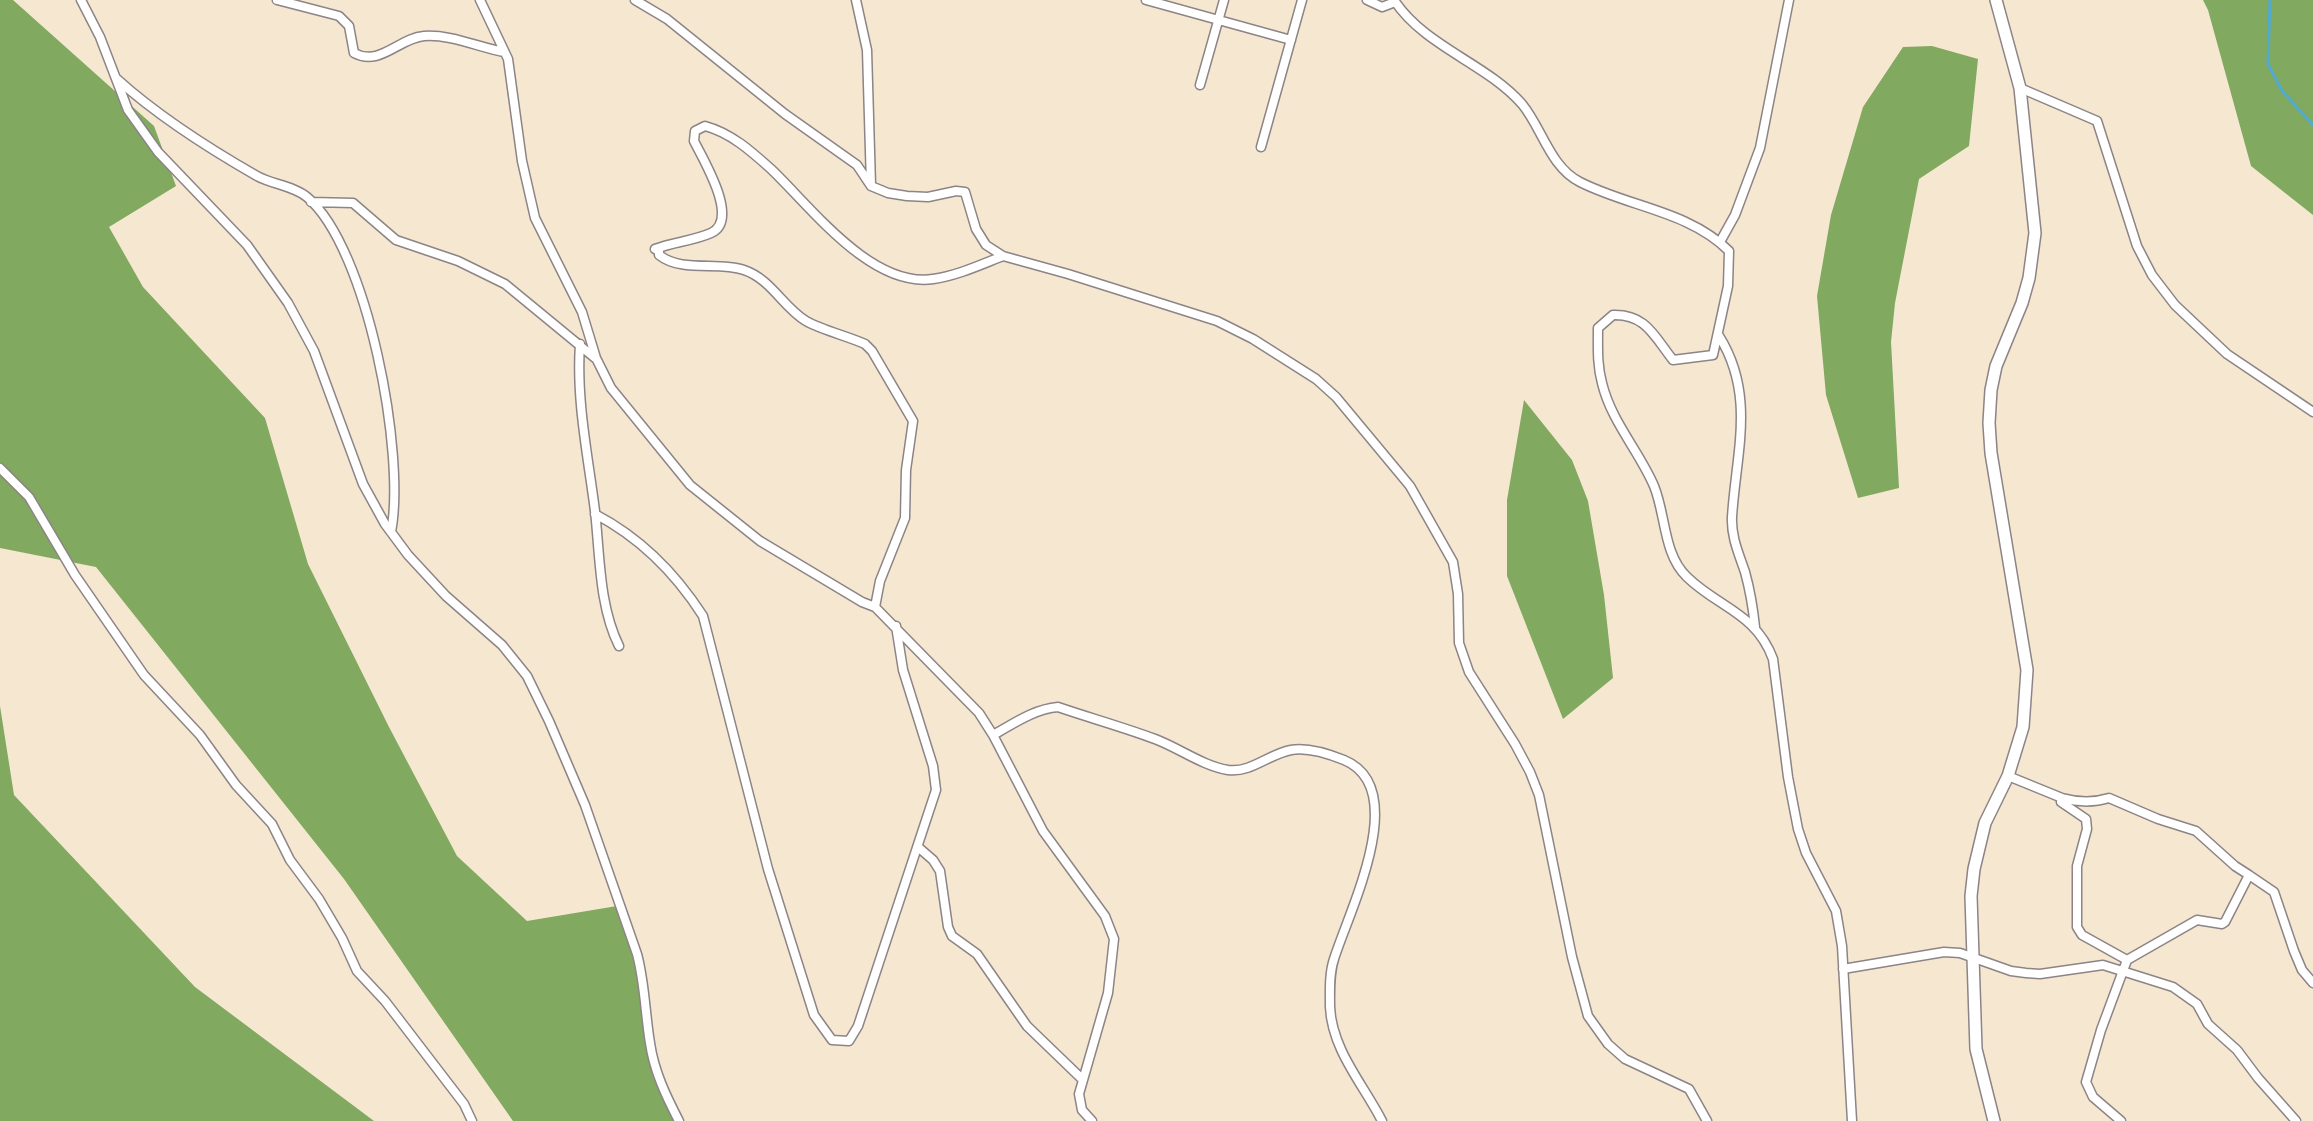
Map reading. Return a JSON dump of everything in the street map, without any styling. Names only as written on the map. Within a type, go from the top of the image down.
[{"type":"street","points":[[81,0],[100,37],[128,110],[158,152],[247,245],[288,303],[314,351],[363,484],[391,532],[446,596],[511,655],[527,676],[585,805],[637,954],[643,973],[650,1044],[667,1099],[679,1121]]},
{"type":"street","points":[[277,0],[339,16],[349,26],[354,53],[361,57],[379,56],[422,36],[444,37],[504,52]]},
{"type":"street","points":[[480,0],[508,59],[522,161],[535,218],[582,312],[596,358],[611,388],[690,485],[760,541],[875,607],[979,713],[1043,831],[1105,916],[1114,939],[1108,993],[1079,1094],[1082,1110],[1092,1121]]},
{"type":"street","points":[[635,0],[667,19],[785,114],[857,165],[871,186],[888,193],[928,197],[965,192],[976,229],[986,245],[1003,256],[1217,321],[1253,339],[1316,379],[1336,397],[1410,486],[1453,562],[1458,594],[1459,643],[1469,672],[1530,772],[1539,795],[1572,957],[1588,1016],[1608,1044],[1625,1059],[1689,1089],[1707,1121]]},
{"type":"street","points":[[856,0],[867,50],[871,186]]},
{"type":"street","points":[[1146,0],[1291,40]]},
{"type":"street","points":[[1200,85],[1224,0]]},
{"type":"street","points":[[1261,147],[1302,0]]},
{"type":"street","points":[[1367,0],[1382,7],[1395,1],[1405,15],[1427,34],[1522,105],[1561,167],[1571,177],[1705,230],[1729,251],[1728,286],[1713,355],[1673,360],[1640,320],[1613,315],[1598,328],[1598,365],[1606,396],[1653,485],[1675,560],[1685,576],[1755,627],[1767,642],[1773,659],[1798,829],[1806,853],[1836,911],[1843,969],[1852,1121]]},
{"type":"street","points":[[1720,242],[1735,215],[1760,148],[1789,0]]},
{"type":"street","points":[[1994,1121],[1976,1049],[1971,956],[1974,869],[1985,823],[2008,776],[2023,727],[2027,670],[1991,453],[1989,423],[1996,366],[2022,303],[2034,255],[2033,203],[2020,88],[1996,0]]},
{"type":"street","points":[[114,76],[142,102],[259,177],[306,196],[327,221],[348,260],[377,345],[391,443],[394,492],[391,532]]},
{"type":"street","points":[[2020,88],[2097,121],[2137,246],[2152,275],[2175,305],[2227,354],[2313,412]]},
{"type":"street","points":[[875,607],[880,581],[905,518],[906,470],[913,421],[865,344],[807,321],[759,276],[741,269],[688,264],[663,259],[659,255],[655,249],[715,232],[722,223],[722,206],[694,141],[695,131],[705,126],[720,130],[751,151],[842,239],[890,274],[912,279],[933,279],[1003,256]]},
{"type":"street","points":[[311,202],[353,203],[396,240],[458,261],[505,284],[596,358]]},
{"type":"street","points":[[1719,336],[1731,355],[1742,410],[1732,517],[1734,540],[1750,591],[1755,627]]},
{"type":"street","points":[[580,344],[578,367],[584,433],[605,598],[619,646]]},
{"type":"street","points":[[0,468],[29,497],[75,575],[144,675],[200,735],[236,785],[272,824],[290,860],[319,899],[342,938],[357,971],[424,1051],[464,1104],[472,1121]]},
{"type":"street","points":[[595,514],[621,527],[656,558],[691,596],[703,616],[768,869],[814,1015],[832,1040],[849,1041],[858,1026],[936,790],[933,766],[903,670],[895,626]]},
{"type":"street","points":[[993,735],[1025,717],[1058,707],[1157,740],[1231,771],[1290,750],[1308,750],[1342,760],[1363,772],[1373,792],[1375,811],[1371,847],[1333,962],[1330,1011],[1342,1054],[1382,1121]]},
{"type":"street","points":[[2008,776],[2062,798],[2087,801],[2109,798],[2196,831],[2235,866],[2274,892],[2298,961],[2313,983]]},
{"type":"street","points":[[2062,798],[2061,802],[2086,819],[2088,824],[2077,866],[2077,927],[2082,935],[2127,960]]},
{"type":"street","points":[[918,847],[940,871],[952,936],[977,954],[1027,1026],[1082,1079]]},
{"type":"street","points":[[2121,1121],[2093,1097],[2086,1082],[2121,971],[2127,960],[2197,920],[2225,922],[2249,875]]},
{"type":"street","points":[[1843,969],[1944,952],[1971,956],[2011,971],[2040,974],[2103,965],[2159,981],[2185,993],[2197,1004],[2208,1024],[2237,1050],[2296,1121]]},
{"type":"green space","points":[[0,0],[13,0],[154,126],[176,186],[109,227],[143,287],[265,418],[308,564],[457,856],[527,921],[623,905],[651,1036],[675,1121],[513,1121],[344,879],[96,567],[0,548]]},
{"type":"green space","points":[[2203,0],[2313,0],[2313,215],[2251,166]]},
{"type":"green space","points":[[1932,46],[1978,59],[1969,146],[1919,179],[1895,303],[1891,342],[1899,488],[1858,498],[1826,395],[1817,296],[1831,215],[1863,107],[1903,47]]},
{"type":"green space","points":[[1524,400],[1572,460],[1588,501],[1604,595],[1613,678],[1563,719],[1507,576],[1507,500]]},
{"type":"green space","points":[[0,706],[14,795],[195,987],[374,1121],[0,1121]]},
{"type":"waterway","points":[[2270,0],[2268,64],[2282,91],[2313,125]]}]
